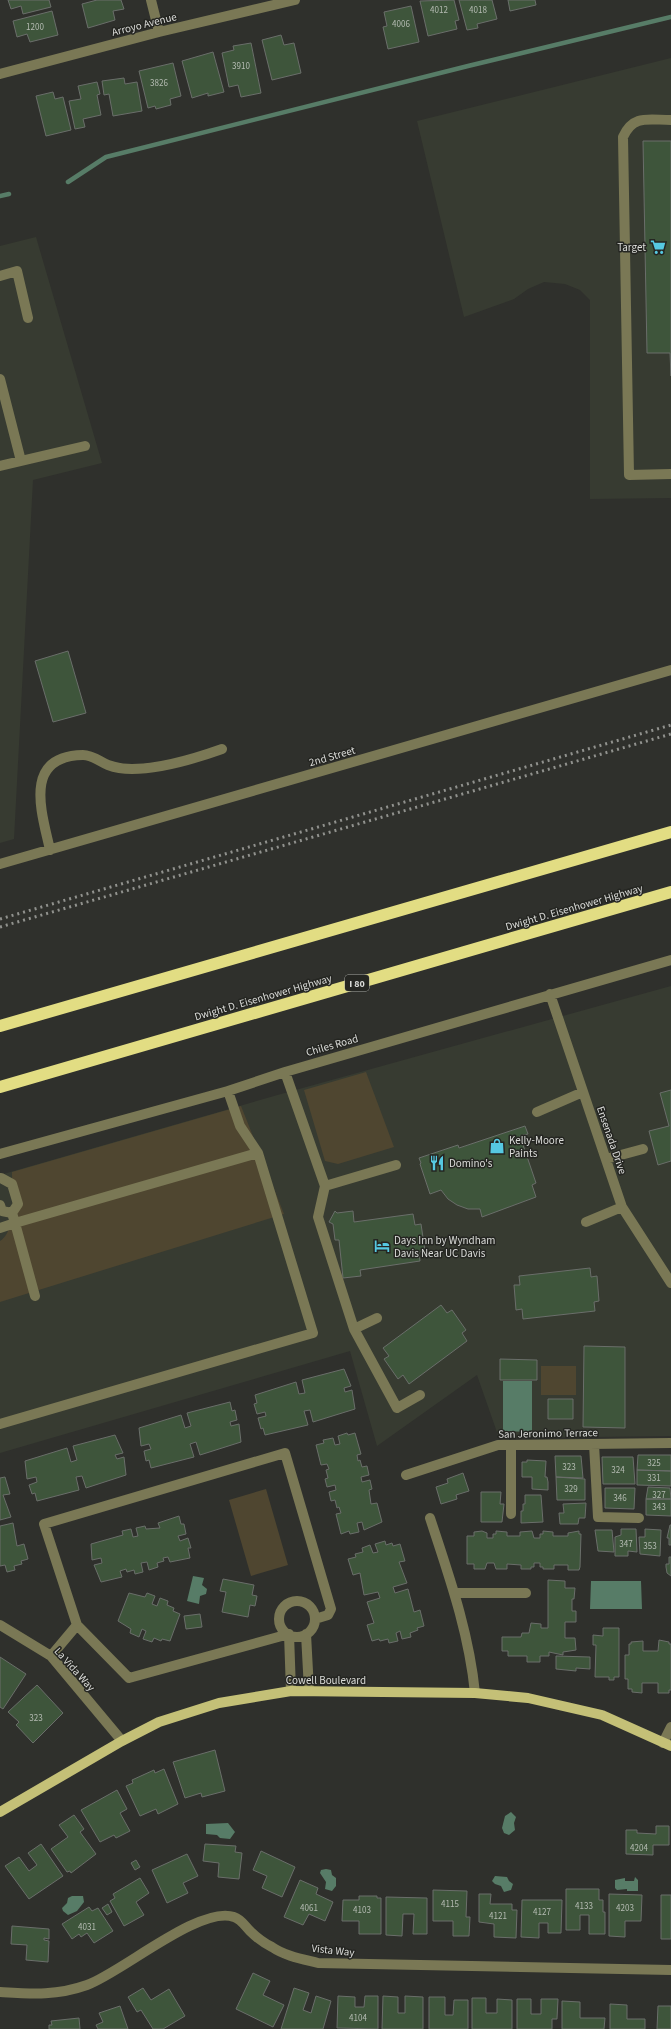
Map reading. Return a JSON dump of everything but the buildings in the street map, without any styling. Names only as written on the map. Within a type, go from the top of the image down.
[{"type":"highway","points":[[583,857],[671,828]]},
{"type":"highway","points":[[0,1026],[671,832]]},
{"type":"highway","name":"Dwight D. Eisenhower Highway","points":[[0,1087],[671,892]]},
{"type":"main road","name":"Cowell Boulevard","points":[[0,1812],[122,1741],[159,1722],[219,1703],[291,1691],[475,1693],[528,1698],[602,1715],[667,1744]]},
{"type":"street","points":[[151,0],[159,32]]},
{"type":"street","name":"Arroyo Avenue","points":[[0,74],[159,32],[295,0]]},
{"type":"street","points":[[671,120],[635,122],[629,125],[623,137],[629,475],[671,474]]},
{"type":"street","points":[[0,276],[17,271],[28,318]]},
{"type":"street","points":[[0,379],[21,461]]},
{"type":"street","points":[[0,466],[85,446]]},
{"type":"street","name":"2nd Street","points":[[0,864],[671,670]]},
{"type":"street","points":[[50,850],[41,810],[39,790],[42,778],[50,767],[56,762],[84,755],[97,758],[115,768],[150,768],[190,759],[222,749]]},
{"type":"street","name":"Chiles Road","points":[[0,1154],[228,1091],[285,1072],[671,960]]},
{"type":"street","name":"Ensenada Drive","points":[[550,994],[622,1208],[671,1283]]},
{"type":"street","points":[[285,1072],[325,1186],[318,1216],[354,1329],[397,1408],[420,1396]]},
{"type":"street","points":[[0,1424],[313,1333],[258,1153],[240,1126],[228,1091]]},
{"type":"street","points":[[537,1112],[583,1092]]},
{"type":"street","points":[[606,1158],[643,1149]]},
{"type":"street","points":[[0,1228],[13,1218],[258,1153]]},
{"type":"street","points":[[325,1186],[396,1165]]},
{"type":"street","points":[[0,1178],[12,1184],[18,1204],[13,1218],[35,1296]]},
{"type":"street","points":[[0,1205],[2,1211],[13,1218]]},
{"type":"street","points":[[586,1222],[622,1208]]},
{"type":"street","points":[[354,1329],[377,1318]]},
{"type":"street","name":"San Jeronimo Terrace","points":[[406,1475],[498,1445],[671,1443]]},
{"type":"street","points":[[594,1444],[598,1517],[639,1518]]},
{"type":"street","points":[[511,1445],[511,1514]]},
{"type":"street","points":[[289,1634],[129,1678],[77,1625],[44,1524],[285,1454],[331,1609],[328,1614],[315,1619]]},
{"type":"street","points":[[430,1518],[455,1593],[472,1659],[475,1693]]},
{"type":"street","points":[[455,1593],[526,1593]]},
{"type":"street","points":[[291,1602],[302,1602],[312,1608],[315,1619],[314,1625],[306,1634],[295,1636],[289,1634],[281,1626],[280,1615],[286,1605],[291,1602]]},
{"type":"street","name":"La Vida Way","points":[[0,1624],[50,1656],[122,1741]]},
{"type":"street","points":[[50,1656],[77,1625]]},
{"type":"street","points":[[289,1634],[291,1691]]},
{"type":"street","points":[[306,1634],[309,1690]]},
{"type":"street","points":[[667,1744],[671,1726]]},
{"type":"street","name":"Vista Way","points":[[0,1992],[39,1995],[65,1992],[89,1984],[175,1934],[209,1918],[221,1916],[234,1917],[273,1948],[293,1956],[318,1963],[671,1970]]},
{"type":"shaded area","points":[[671,58],[671,498],[590,499],[590,300],[580,290],[565,284],[544,282],[528,289],[514,299],[464,317],[417,121]]},
{"type":"shaded area","points":[[36,237],[102,463],[33,480],[14,839],[0,843],[0,246]]},
{"type":"shaded area","points":[[671,986],[671,1436],[499,1438],[477,1375],[377,1446],[350,1351],[0,1453],[0,1175],[274,1096]]},
{"type":"shaded area","points":[[366,1072],[394,1147],[338,1164],[325,1161],[304,1090]]},
{"type":"shaded area","points":[[241,1106],[284,1214],[0,1302],[0,1241],[9,1229],[11,1220],[13,1199],[12,1172]]},
{"type":"shaded area","points":[[541,1366],[576,1366],[576,1395],[541,1395]]},
{"type":"shaded area","points":[[503,1381],[532,1381],[532,1432],[503,1431]]},
{"type":"shaded area","points":[[266,1489],[288,1565],[251,1576],[229,1500]]},
{"type":"shaded area","points":[[193,1576],[204,1578],[202,1585],[207,1589],[206,1594],[200,1596],[199,1604],[187,1601]]},
{"type":"shaded area","points":[[591,1581],[641,1581],[642,1609],[590,1609]]},
{"type":"shaded area","points":[[511,1812],[516,1817],[514,1823],[515,1830],[509,1835],[504,1833],[502,1828],[505,1816]]},
{"type":"shaded area","points":[[228,1823],[235,1832],[230,1839],[220,1838],[217,1835],[206,1834],[206,1824]]},
{"type":"shaded area","points":[[321,1870],[331,1870],[332,1875],[336,1878],[336,1886],[332,1891],[325,1889],[326,1882],[320,1873]]},
{"type":"shaded area","points":[[495,1876],[507,1877],[513,1884],[511,1890],[504,1892],[501,1886],[492,1881]]},
{"type":"shaded area","points":[[635,1877],[638,1880],[638,1891],[627,1891],[627,1889],[617,1890],[615,1888],[615,1880],[625,1878],[625,1881],[634,1881]]},
{"type":"shaded area","points":[[72,1896],[83,1896],[84,1902],[77,1911],[68,1915],[62,1908],[67,1903],[68,1898]]},
{"type":"waterway","points":[[68,182],[106,157],[468,66],[671,17]]},
{"type":"waterway","points":[[0,196],[9,194]]},
{"type":"railway","points":[[0,919],[671,725]]},
{"type":"railway","points":[[0,927],[671,734]]},
{"type":"place","name":"Target","points":[[658,247]]},
{"type":"place","name":"Kelly-Moore Paints","points":[[497,1146]]},
{"type":"place","name":"Domino's","points":[[437,1163]]},
{"type":"place","name":"Days Inn by Wyndham Davis Near UC Davis","points":[[382,1246]]}]
